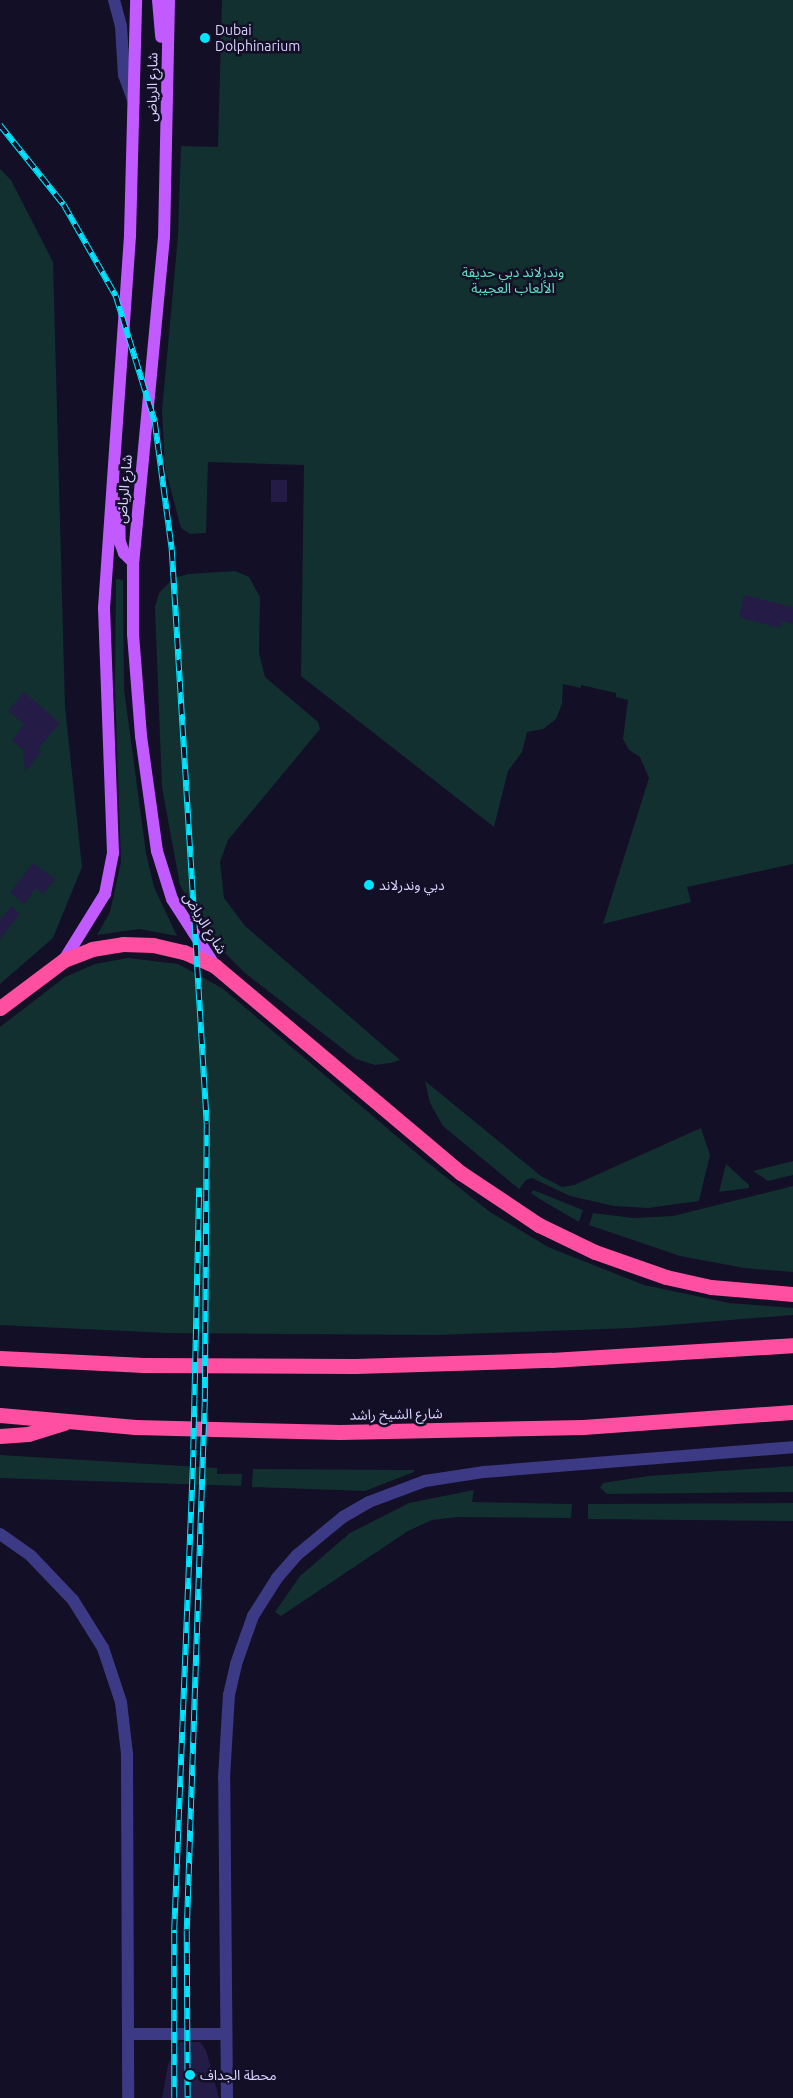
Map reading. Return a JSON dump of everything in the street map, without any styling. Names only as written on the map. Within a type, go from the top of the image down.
[{"type":"highway","points":[[0,1008],[64,960],[92,949],[123,944],[153,945],[184,952],[215,966],[461,1173],[539,1225],[595,1252],[666,1277],[712,1287],[793,1294]]},
{"type":"highway","points":[[0,1358],[144,1365],[355,1366],[551,1360],[793,1344]]},
{"type":"highway","name":"شارع الشيخ راشد","points":[[0,1415],[66,1422],[203,1430],[340,1432],[583,1427],[793,1412]]},
{"type":"highway","points":[[0,1436],[28,1434],[66,1422]]},
{"type":"main road","name":"شارع الرياض","points":[[64,960],[105,894],[113,853],[104,636],[130,235],[136,0]]},
{"type":"main road","points":[[158,0],[167,82]]},
{"type":"main road","name":"شارع الرياض","points":[[169,0],[163,262],[133,562],[133,634],[141,736],[157,851],[172,899],[215,966]]},
{"type":"main road","points":[[114,479],[118,491],[120,542],[124,553],[133,562]]},
{"type":"street","points":[[114,0],[120,26],[124,75],[134,103]]},
{"type":"street","points":[[227,2098],[224,2034],[224,1778],[229,1695],[236,1664],[254,1616],[277,1578],[297,1555],[343,1517],[387,1494],[425,1481],[474,1473],[793,1447]]},
{"type":"street","points":[[0,1534],[31,1556],[74,1600],[103,1648],[121,1702],[127,1754],[128,2098]]},
{"type":"street","points":[[128,2034],[224,2034]]},
{"type":"green space","name":"وندرلاند دبي حديقة الألعاب العجيبة","points":[[222,0],[793,0],[793,864],[687,887],[691,902],[603,924],[649,778],[640,757],[629,750],[623,739],[628,700],[616,697],[616,693],[581,685],[581,688],[563,684],[562,704],[556,719],[543,729],[527,732],[522,752],[508,771],[494,827],[301,676],[304,465],[208,462],[206,533],[190,534],[181,528],[165,468],[162,411],[178,236],[181,146],[218,147]]},
{"type":"green space","points":[[0,169],[11,180],[53,262],[65,707],[82,867],[53,938],[0,984]]},
{"type":"green space","points":[[235,571],[249,577],[260,597],[259,653],[265,677],[318,722],[320,729],[228,840],[220,862],[224,898],[245,926],[400,1060],[391,1063],[375,1065],[356,1059],[245,973],[206,934],[180,885],[162,787],[155,607],[159,593],[174,578],[188,574]]},
{"type":"green space","points":[[116,579],[123,580],[124,689],[146,853],[154,887],[177,936],[139,929],[97,935],[110,912],[121,862],[115,688]]},
{"type":"green space","points":[[128,958],[178,964],[222,988],[427,1162],[490,1212],[548,1247],[644,1285],[729,1303],[793,1308],[793,1315],[632,1328],[436,1335],[166,1333],[0,1325],[0,1027],[65,977],[95,964]]},
{"type":"green space","points":[[425,1081],[541,1176],[562,1187],[574,1185],[701,1128],[710,1155],[699,1201],[648,1208],[614,1206],[570,1196],[532,1178],[526,1180],[519,1189],[443,1126],[430,1103]]},
{"type":"green space","points":[[793,1161],[793,1175],[768,1181],[753,1171]]},
{"type":"green space","points":[[726,1164],[749,1185],[749,1188],[719,1192]]},
{"type":"green space","points":[[793,1186],[793,1272],[744,1268],[680,1256],[589,1225],[593,1213],[633,1218],[673,1216]]},
{"type":"green space","points":[[533,1190],[583,1210],[579,1222],[531,1193]]},
{"type":"green space","points":[[0,1455],[217,1468],[217,1474],[242,1474],[241,1486],[0,1478]]},
{"type":"green space","points":[[793,1466],[793,1492],[607,1494],[600,1488],[603,1483],[648,1476]]},
{"type":"green space","points":[[253,1469],[414,1470],[414,1472],[365,1491],[252,1487]]},
{"type":"green space","points":[[474,1490],[472,1502],[572,1504],[571,1518],[458,1517],[432,1520],[408,1531],[281,1616],[275,1612],[300,1576],[350,1533],[409,1503]]},
{"type":"green space","points":[[793,1503],[793,1521],[588,1519],[588,1504]]},
{"type":"building","points":[[271,480],[287,480],[287,502],[271,502]]},
{"type":"building","points":[[744,595],[793,607],[793,624],[781,621],[780,628],[739,617]]},
{"type":"building","points":[[24,692],[60,723],[38,749],[41,752],[25,772],[23,749],[12,741],[24,724],[8,711]]},
{"type":"building","points":[[33,863],[55,879],[43,894],[36,888],[24,904],[10,893]]},
{"type":"building","points":[[11,906],[20,914],[0,939],[0,920]]},
{"type":"building","name":"محطة الجداف","points":[[180,2042],[200,2042],[206,2050],[219,2098],[162,2098],[168,2065]]},
{"type":"railway","points":[[0,125],[64,205],[116,296],[155,422],[172,550],[207,1124],[205,1402],[187,1931],[188,2098]]},
{"type":"railway","points":[[174,2098],[174,1930],[193,1450],[199,1188]]},
{"type":"place","name":"Dubai Dolphinarium","points":[[205,38]]},
{"type":"place","name":"دبي وندرلاند","points":[[369,885]]},
{"type":"place","name":"محطة الجداف","points":[[190,2075]]}]
